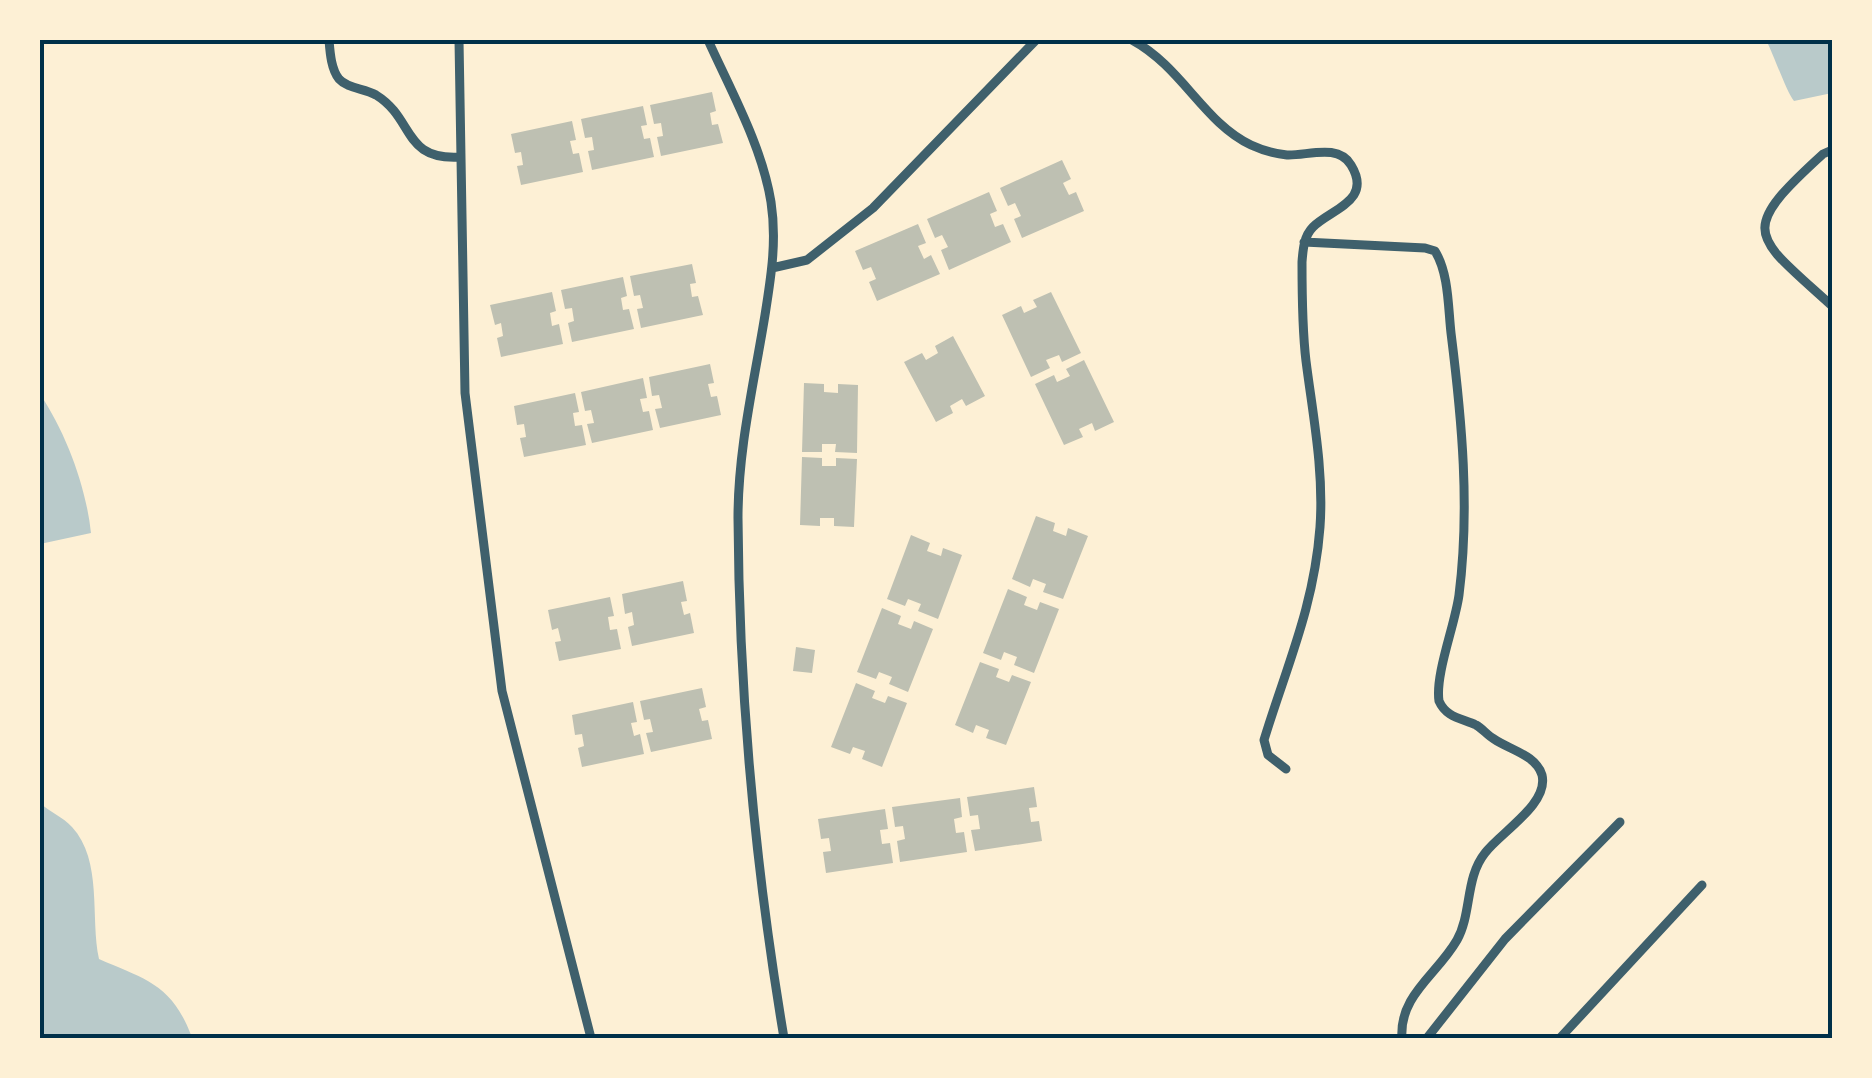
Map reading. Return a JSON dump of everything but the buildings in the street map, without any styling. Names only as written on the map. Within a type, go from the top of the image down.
[{"type":"street","points":[[329,40],[340,79],[386,104],[422,150],[433,157],[461,157]]},
{"type":"street","points":[[459,40],[465,394],[502,691],[590,1038]]},
{"type":"street","points":[[708,40],[752,137],[771,200],[772,268],[742,438],[738,516],[749,776],[784,1038]]},
{"type":"street","points":[[772,268],[807,260],[873,208],[1036,40]]},
{"type":"street","points":[[1132,40],[1173,69],[1223,126],[1241,140],[1280,154],[1334,153],[1349,162],[1356,180],[1353,196],[1343,208],[1311,229],[1304,242],[1302,320],[1315,416],[1320,524],[1306,618],[1264,740],[1268,754],[1286,769]]},
{"type":"street","points":[[1832,150],[1823,154],[1778,199],[1763,225],[1775,254],[1832,306]]},
{"type":"street","points":[[1304,242],[1425,248],[1438,256],[1452,344],[1466,520],[1458,605],[1440,677],[1439,701],[1450,716],[1478,726],[1529,758],[1542,778],[1542,791],[1534,806],[1482,856],[1472,878],[1462,930],[1409,1000],[1402,1038]]},
{"type":"street","points":[[1427,1038],[1505,939],[1620,822]]},
{"type":"street","points":[[1560,1038],[1702,885]]},
{"type":"shaded area","points":[[1766,40],[1832,40],[1832,93],[1794,101]]},
{"type":"shaded area","points":[[40,394],[73,461],[91,533],[40,544]]},
{"type":"shaded area","points":[[40,803],[72,827],[88,856],[99,959],[143,978],[165,993],[191,1035],[197,1038],[40,1038]]}]
